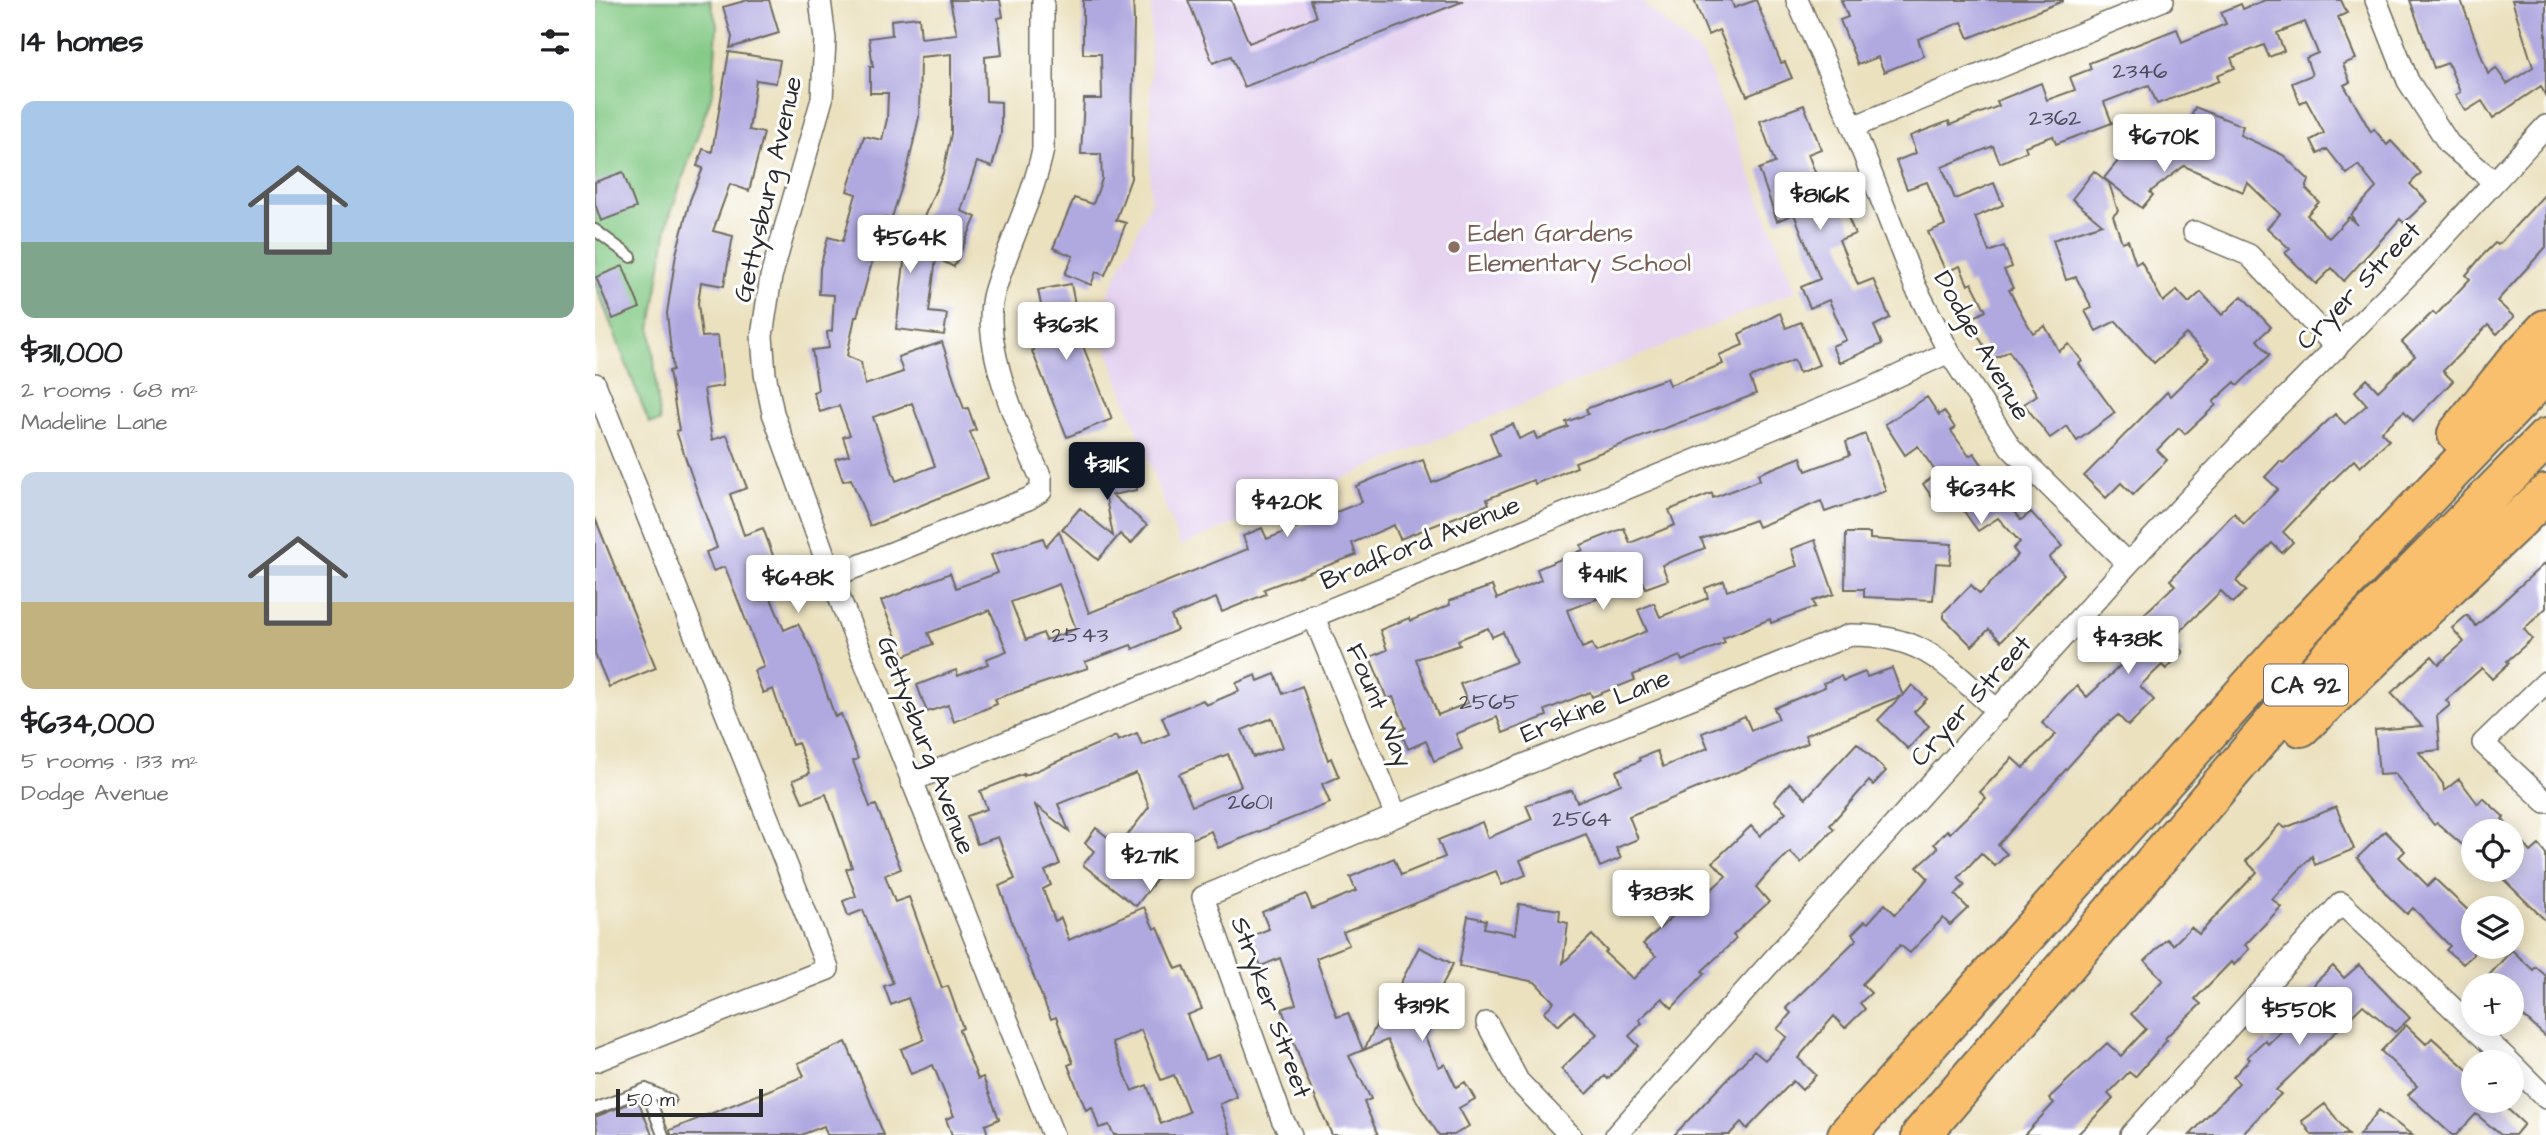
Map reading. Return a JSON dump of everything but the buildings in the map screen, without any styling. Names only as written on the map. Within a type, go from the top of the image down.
[{"type":"highway","points":[[2296,635],[2515,362],[2546,329]]},
{"type":"highway","name":"CA 92","points":[[1847,1135],[2296,635],[2546,373]]},
{"type":"highway","name":"CA 92","points":[[1921,1135],[2329,658],[2546,438]]},
{"type":"highway","points":[[2082,947],[2346,681],[2546,494]]},
{"type":"street","name":"Gettysburg Avenue","points":[[820,0],[825,39],[822,99],[771,277],[762,336],[765,374],[773,413],[831,577],[1053,1135]]},
{"type":"street","points":[[831,577],[1028,499],[1041,491],[1041,478],[995,359],[990,327],[993,295],[1038,173],[1043,149],[1044,0]]},
{"type":"street","name":"Dodge Avenue","points":[[1797,0],[1853,127],[1915,286],[1949,352],[2011,448],[2128,564]]},
{"type":"street","points":[[1853,127],[2163,0]]},
{"type":"street","points":[[2376,0],[2408,81],[2449,144],[2493,181]]},
{"type":"street","name":"Cryer Street","points":[[1616,1135],[2128,564],[2546,126]]},
{"type":"street","points":[[2194,232],[2249,255],[2337,348]]},
{"type":"street","name":"Bradford Avenue","points":[[911,781],[1859,393],[1949,352]]},
{"type":"street","points":[[595,384],[828,969],[595,1061]]},
{"type":"street","name":"Fount Way","points":[[1313,615],[1396,816]]},
{"type":"street","name":"Erskine Lane","points":[[1203,897],[1396,816],[1850,635],[1879,635],[1912,643],[1935,655],[1998,711]]},
{"type":"street","points":[[2546,682],[2483,743],[2546,802]]},
{"type":"street","name":"Stryker Street","points":[[1203,897],[1282,1119],[1291,1135]]},
{"type":"street","points":[[2131,1135],[2341,903],[2497,1050]]},
{"type":"street","points":[[1487,1023],[1518,1081],[1570,1135]]},
{"type":"street","points":[[2524,1076],[2546,1098]]},
{"type":"lane","points":[[595,230],[631,257]]},
{"type":"lane","points":[[595,1109],[646,1089],[670,1100]]},
{"type":"lane","points":[[646,1089],[663,1135]]},
{"type":"shaded area","name":"Eden Gardens Elementary School","points":[[1151,0],[1639,0],[1704,57],[1796,291],[1180,546],[1096,320],[1150,204]]},
{"type":"green space","points":[[595,0],[710,0],[717,25],[713,91],[668,221],[651,329],[660,422],[649,423],[595,283]]},
{"type":"place","name":"Eden Gardens Elementary School","points":[[1454,247]]}]
